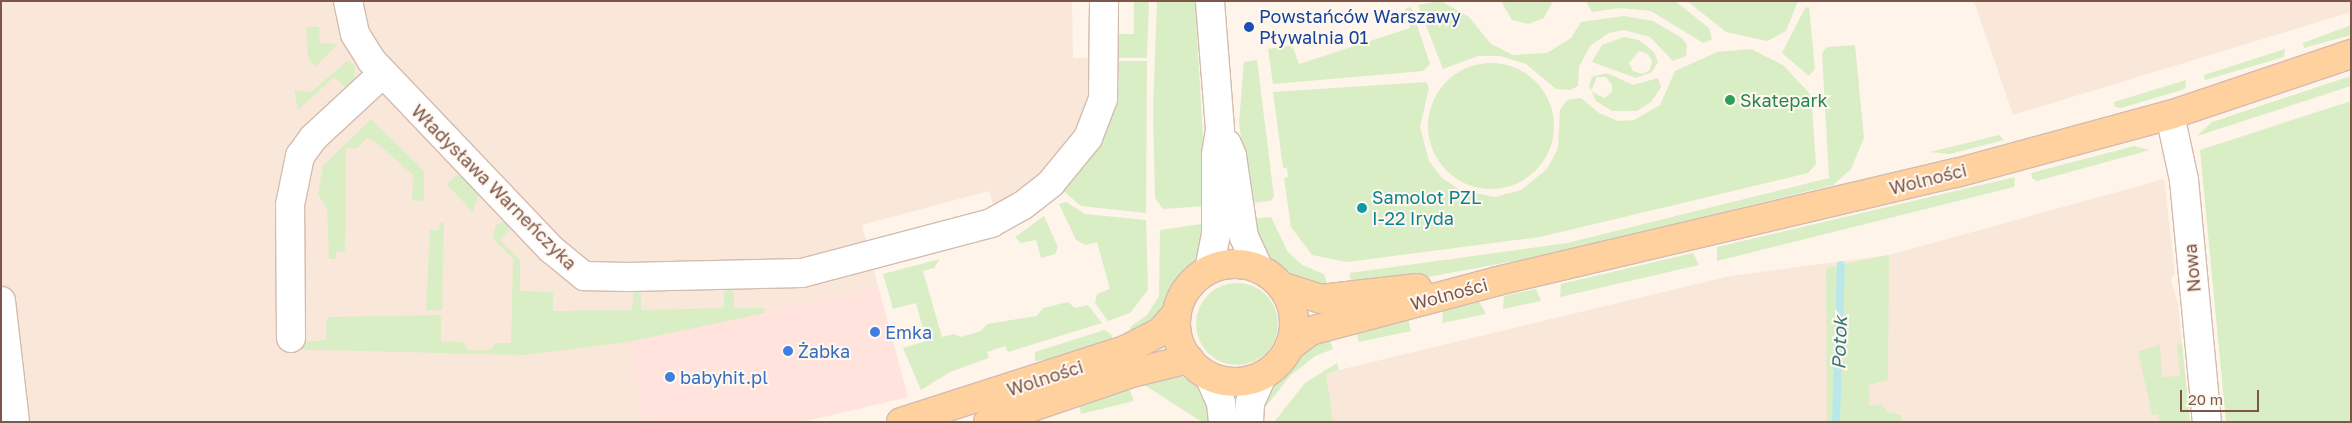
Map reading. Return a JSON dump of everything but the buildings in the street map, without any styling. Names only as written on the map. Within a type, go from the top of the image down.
[{"type":"main road","name":"Wolności","points":[[1289,347],[1310,332],[1498,281],[1947,175],[2170,115],[2351,54]]},
{"type":"main road","points":[[1234,264],[1259,268],[1281,286],[1294,316],[1289,347],[1273,368],[1262,376],[1235,382],[1199,367],[1179,337],[1177,313],[1188,288],[1209,270],[1234,264]]},
{"type":"main road","name":"Wolności","points":[[1281,286],[1321,299],[1498,281]]},
{"type":"main road","name":"Wolności","points":[[901,422],[1125,350],[1160,332],[1177,313]]},
{"type":"main road","name":"Wolności","points":[[988,422],[1132,372],[1199,367]]},
{"type":"street","name":"Władysława Warneńczyka","points":[[348,1],[355,34],[382,74],[551,249],[584,276],[802,273],[991,223],[1022,206],[1051,183],[1088,138],[1104,99],[1104,1]]},
{"type":"street","points":[[1209,270],[1216,234],[1216,155],[1220,129],[1210,1]]},
{"type":"street","points":[[291,338],[290,205],[300,156],[312,138],[382,74]]},
{"type":"street","name":"Nowa","points":[[2170,115],[2184,180],[2207,422]]},
{"type":"street","points":[[1220,129],[1232,156],[1244,237],[1259,268]]},
{"type":"street","points":[[1,301],[15,422]]},
{"type":"street","points":[[1199,367],[1221,403],[1223,422]]},
{"type":"street","points":[[1249,422],[1250,403],[1262,376]]},
{"type":"shaded area","points":[[1,1],[1072,1],[1073,58],[1092,58],[1090,100],[1064,152],[1039,175],[994,207],[989,191],[862,225],[878,286],[628,342],[644,422],[1,422]]},
{"type":"shaded area","points":[[1974,1],[2351,1],[2351,12],[2013,115]]},
{"type":"shaded area","points":[[2164,179],[2175,273],[2171,280],[2178,303],[2190,422],[1276,422],[1326,374],[1339,370],[1730,276],[1889,255]]},
{"type":"shaded area","points":[[878,286],[908,397],[803,422],[644,422],[628,342]]},
{"type":"green space","points":[[1134,1],[1149,1],[1147,58],[1118,58],[1118,34],[1134,34]]},
{"type":"green space","points":[[1157,1],[1195,1],[1207,206],[1163,209],[1155,198],[1153,109]]},
{"type":"green space","points":[[1441,1],[1469,17],[1491,44],[1513,55],[1547,53],[1571,38],[1581,22],[1624,16],[1653,21],[1682,38],[1687,45],[1686,56],[1673,61],[1650,37],[1624,30],[1609,33],[1590,46],[1579,67],[1578,86],[1570,90],[1556,89],[1526,64],[1500,56],[1478,56],[1443,69],[1418,5]]},
{"type":"green space","points":[[1501,1],[1553,1],[1544,18],[1528,24],[1512,20]]},
{"type":"green space","points":[[1586,1],[1675,1],[1709,28],[1712,39],[1703,43],[1651,11],[1620,8],[1592,12]]},
{"type":"green space","points":[[1687,1],[1798,1],[1786,31],[1767,41],[1726,32]]},
{"type":"green space","points":[[1411,7],[1430,64],[1423,71],[1273,84],[1268,49],[1292,45],[1299,64],[1410,28],[1405,9]]},
{"type":"green space","points":[[1809,7],[1815,69],[1809,76],[1782,53],[1805,8]]},
{"type":"green space","points":[[2351,25],[2351,35],[2304,48],[2303,43]]},
{"type":"green space","points":[[306,27],[319,27],[320,43],[338,44],[315,67],[308,58]]},
{"type":"green space","points":[[1624,37],[1639,40],[1654,52],[1658,62],[1652,72],[1636,78],[1592,62],[1602,45]],"holes":[[[1639,51],[1648,54],[1652,61],[1650,70],[1643,74],[1633,71],[1629,63]]]},
{"type":"green space","points":[[1855,45],[1864,138],[1851,169],[1833,185],[1543,256],[1406,281],[1351,284],[1350,273],[1567,243],[1829,178],[1822,53],[1827,47]]},
{"type":"green space","points":[[1751,49],[1783,65],[1811,95],[1816,164],[1808,173],[1540,237],[1347,262],[1312,255],[1291,227],[1284,178],[1288,177],[1287,168],[1283,168],[1273,92],[1426,82],[1429,88],[1420,127],[1429,161],[1442,178],[1460,190],[1495,197],[1521,190],[1547,169],[1558,148],[1560,110],[1567,100],[1581,98],[1599,113],[1618,121],[1634,120],[1660,105],[1675,71],[1717,52]]},
{"type":"green space","points":[[2285,49],[2284,57],[2205,80],[2204,75]]},
{"type":"green space","points":[[1257,60],[1274,197],[1270,201],[1250,203],[1239,123],[1244,62]]},
{"type":"green space","points":[[347,61],[355,65],[354,84],[347,89],[334,77],[298,110],[294,90],[311,92]]},
{"type":"green space","points":[[1118,61],[1147,61],[1146,213],[1081,206],[1062,190],[1098,147],[1110,122],[1119,85]]},
{"type":"green space","points":[[1491,63],[1515,68],[1535,82],[1549,102],[1554,126],[1549,150],[1535,170],[1515,184],[1491,189],[1467,184],[1447,170],[1433,150],[1428,126],[1433,102],[1447,82],[1467,68]]},
{"type":"green space","points":[[1607,73],[1633,85],[1658,78],[1661,87],[1651,102],[1637,111],[1612,111],[1596,101],[1591,91],[1589,86],[1592,77]],"holes":[[[1597,77],[1606,77],[1612,85],[1612,92],[1604,98],[1591,91]]]},
{"type":"green space","points":[[2351,76],[2351,86],[2197,136],[2212,122]]},
{"type":"green space","points":[[2186,80],[2185,89],[2121,108],[2115,107],[2114,102]]},
{"type":"green space","points":[[2351,101],[2351,422],[2226,422],[2200,150]]},
{"type":"green space","points":[[371,119],[424,171],[424,201],[412,200],[413,175],[377,143],[367,138],[357,148],[346,148],[345,252],[336,252],[336,259],[329,259],[327,208],[318,195],[323,166]]},
{"type":"green space","points":[[1999,135],[2004,140],[1950,154],[1930,152]]},
{"type":"green space","points":[[2134,146],[2150,150],[2037,181],[2032,178],[2031,173]]},
{"type":"green space","points":[[460,173],[479,193],[473,212],[446,184]]},
{"type":"green space","points":[[2015,177],[2014,187],[1717,261],[1717,247]]},
{"type":"green space","points":[[1066,202],[1085,214],[1146,220],[1148,290],[1130,313],[1108,321],[1095,303],[1097,294],[1110,289],[1097,242],[1086,245],[1076,240],[1059,204]]},
{"type":"green space","points":[[1044,216],[1058,247],[1055,254],[1041,258],[1036,240],[1021,243],[1015,237]]},
{"type":"green space","points":[[1271,217],[1288,252],[1302,265],[1324,274],[1328,287],[1291,278],[1262,252],[1251,219]]},
{"type":"green space","points":[[504,221],[513,224],[500,240],[520,260],[520,291],[553,292],[553,311],[632,310],[634,290],[641,293],[641,310],[724,308],[724,292],[729,288],[734,293],[734,308],[764,308],[765,313],[628,342],[525,355],[280,349],[280,344],[326,340],[327,319],[330,317],[441,315],[441,341],[464,342],[467,350],[491,350],[495,343],[511,343],[513,259],[493,239],[495,226]]},
{"type":"green space","points":[[440,223],[444,223],[442,310],[426,310],[430,230],[439,230]]},
{"type":"green space","points":[[1208,223],[1198,260],[1181,280],[1165,310],[1157,321],[1130,338],[1130,327],[1147,315],[1159,296],[1160,230]]},
{"type":"green space","points":[[1693,253],[1699,265],[1560,297],[1561,284]]},
{"type":"green space","points":[[1889,255],[1888,380],[1869,385],[1869,406],[1881,404],[1888,412],[1901,415],[1903,422],[1827,422],[1826,268]]},
{"type":"green space","points":[[940,259],[934,268],[923,271],[942,337],[954,334],[961,337],[981,331],[987,324],[1037,316],[1043,308],[1068,302],[1075,308],[1088,305],[1102,323],[1008,352],[1005,346],[987,352],[989,358],[950,372],[921,390],[903,348],[926,341],[916,303],[893,309],[883,274]]},
{"type":"green space","points":[[1237,283],[1253,286],[1266,295],[1275,308],[1278,324],[1275,340],[1266,353],[1253,362],[1237,365],[1221,362],[1208,353],[1199,340],[1196,324],[1199,308],[1208,295],[1221,286]]},
{"type":"green space","points":[[1536,289],[1541,301],[1503,309],[1504,296]]},
{"type":"green space","points":[[1479,301],[1486,314],[1442,323],[1443,308]]},
{"type":"green space","points":[[1408,319],[1411,331],[1359,342],[1356,331]]},
{"type":"green space","points":[[1104,330],[1111,334],[1114,344],[1076,356],[1035,361],[1035,352]]},
{"type":"green space","points":[[1329,337],[1333,349],[1315,356],[1290,376],[1260,414],[1269,389],[1310,345]]},
{"type":"green space","points":[[2177,343],[2182,345],[2190,422],[2160,422],[2158,414],[2152,415],[2138,351],[2160,345],[2162,377],[2180,376]]},
{"type":"green space","points":[[1337,363],[1339,370],[1326,374],[1333,422],[1274,422],[1305,383]]},
{"type":"green space","points":[[1177,373],[1203,390],[1213,422],[1202,422],[1146,386],[1143,379]]},
{"type":"green space","points":[[1128,385],[1134,401],[1081,414],[1079,405]]},
{"type":"waterway","name":"Potok","points":[[1836,422],[1841,265]]},
{"type":"place","name":"Powstańców Warszawy Pływalnia 01","points":[[1249,27]]},
{"type":"place","name":"Skatepark","points":[[1730,100]]},
{"type":"place","name":"Samolot PZL I-22 Iryda","points":[[1362,208]]},
{"type":"place","name":"Emka","points":[[875,332]]},
{"type":"place","name":"Żabka","points":[[788,351]]},
{"type":"place","name":"babyhit.pl","points":[[670,377]]}]
